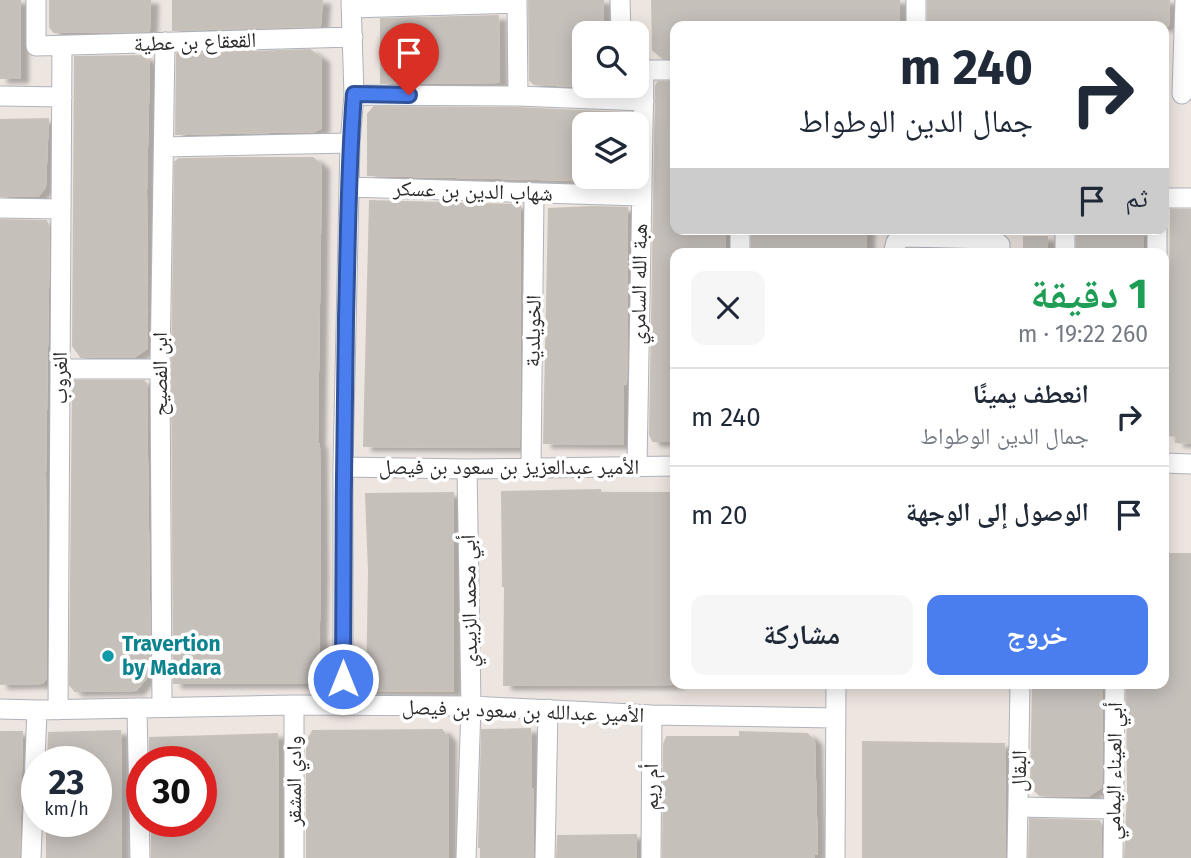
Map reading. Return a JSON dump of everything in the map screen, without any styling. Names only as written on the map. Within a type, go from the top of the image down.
[{"type":"street","name":"القعقاع بن عطية","points":[[36,0],[36,46],[353,37]]},
{"type":"street","points":[[620,0],[621,21]]},
{"type":"street","points":[[916,0],[916,21]]},
{"type":"street","points":[[1169,86],[1186,94],[1185,0]]},
{"type":"street","points":[[343,706],[343,467],[350,143],[354,94],[351,4],[517,2],[518,96]]},
{"type":"street","name":"ابن الفصيح","points":[[162,706],[160,369],[165,42]]},
{"type":"street","name":"الغروب","points":[[58,710],[62,46]]},
{"type":"street","points":[[649,79],[670,72]]},
{"type":"street","points":[[354,94],[518,96],[572,90]]},
{"type":"street","points":[[0,96],[62,97]]},
{"type":"street","name":"هبة الله السامري","points":[[637,467],[639,98]]},
{"type":"street","points":[[163,147],[350,143]]},
{"type":"street","name":"شهاب الدين بن عسكر","points":[[349,187],[640,196]]},
{"type":"street","name":"الخويلدية","points":[[531,468],[534,194]]},
{"type":"street","points":[[1169,198],[1191,198]]},
{"type":"street","points":[[0,208],[60,209]]},
{"type":"street","points":[[895,248],[897,242],[904,237],[993,239],[1000,248]]},
{"type":"street","points":[[60,369],[160,369]]},
{"type":"street","points":[[1169,463],[1191,464]]},
{"type":"street","name":"الأمير عبدالعزيز بن سعود بن فيصل","points":[[343,467],[467,469],[670,466]]},
{"type":"street","name":"أبي محمد الزبيدي","points":[[466,858],[471,706],[467,469]]},
{"type":"street","points":[[835,858],[836,689]]},
{"type":"street","name":"البقال","points":[[1017,858],[1020,689]]},
{"type":"street","name":"أبي العيناء اليمامي","points":[[1113,858],[1115,689]]},
{"type":"street","name":"الأمير عبدالله بن سعود بن فيصل","points":[[0,709],[294,705],[471,706],[652,715],[835,718]]},
{"type":"street","name":"وادي المشقر","points":[[294,705],[294,858]]},
{"type":"street","points":[[137,708],[140,858]]},
{"type":"street","points":[[545,858],[548,709]]},
{"type":"street","points":[[31,858],[37,710]]},
{"type":"street","name":"أم ريم","points":[[651,858],[652,715]]},
{"type":"street","points":[[1018,807],[1113,809]]},
{"type":"building","points":[[0,0],[20,0],[20,78],[0,78]]},
{"type":"building","points":[[50,0],[150,0],[149,31],[54,32],[50,27]]},
{"type":"building","points":[[173,0],[322,0],[320,26],[173,30]]},
{"type":"building","points":[[529,0],[603,0],[603,21],[572,21],[572,86],[534,84],[530,80]]},
{"type":"building","points":[[652,0],[899,0],[899,21],[670,21],[670,58],[663,58],[653,50]]},
{"type":"building","points":[[928,0],[1169,0],[1168,21],[928,21]]},
{"type":"building","points":[[498,16],[499,82],[381,83],[381,19]]},
{"type":"building","points":[[310,50],[321,58],[321,128],[315,131],[176,134],[177,54]]},
{"type":"building","points":[[144,56],[149,63],[146,191],[147,348],[134,357],[81,357],[73,346],[75,57]]},
{"type":"building","points":[[658,82],[670,82],[670,235],[725,235],[725,248],[670,248],[670,441],[653,441],[650,435]]},
{"type":"building","points":[[374,107],[518,108],[604,112],[572,112],[572,180],[368,175],[368,114]]},
{"type":"building","points":[[48,119],[45,187],[38,196],[0,196],[0,120]]},
{"type":"building","points":[[313,158],[321,165],[317,444],[320,571],[318,676],[310,683],[174,683],[172,369],[175,162],[179,159]]},
{"type":"building","points":[[370,201],[520,205],[519,447],[364,446]]},
{"type":"building","points":[[627,208],[623,444],[544,443],[549,209]]},
{"type":"building","points":[[1171,210],[1191,210],[1191,443],[1176,442],[1177,436],[1169,435]]},
{"type":"building","points":[[0,220],[46,221],[49,227],[45,473],[46,678],[42,683],[0,684]]},
{"type":"building","points":[[752,235],[866,235],[866,248],[752,248]]},
{"type":"building","points":[[1077,235],[1143,235],[1143,248],[1077,248]]},
{"type":"building","points":[[1024,237],[1047,237],[1047,248],[1024,248]]},
{"type":"building","points":[[73,381],[144,381],[146,384],[150,673],[136,690],[75,691],[70,685]]},
{"type":"building","points":[[600,490],[600,493],[670,493],[670,684],[504,685],[502,492]]},
{"type":"building","points":[[453,493],[453,691],[367,690],[369,572],[366,494]]},
{"type":"building","points":[[1169,554],[1191,554],[1191,858],[1125,858],[1128,790],[1127,689],[1169,689]]},
{"type":"building","points":[[1033,689],[1102,689],[1101,787],[1088,796],[1040,795],[1031,787]]},
{"type":"building","points":[[530,729],[533,858],[481,858],[482,730]]},
{"type":"building","points":[[442,730],[448,738],[448,858],[307,858],[307,741],[313,731]]},
{"type":"building","points":[[120,731],[121,858],[47,858],[47,837],[112,837],[112,746],[49,746],[49,733]]},
{"type":"building","points":[[0,732],[22,732],[19,858],[0,858]]},
{"type":"building","points":[[740,732],[807,734],[814,741],[817,854],[814,854],[814,858],[663,858],[664,744],[667,737],[740,737]]},
{"type":"building","points":[[277,734],[278,858],[152,858],[152,837],[217,837],[217,746],[150,746],[150,738]]},
{"type":"building","points":[[863,742],[1004,744],[1005,858],[863,858]]},
{"type":"building","points":[[1030,819],[1099,821],[1101,858],[1029,858]]},
{"type":"building","points":[[636,835],[636,858],[557,858],[558,836]]},
{"type":"place","name":"Travertion by Madara","points":[[108,656]]},
{"type":"route","points":[[343,679],[343,467],[350,143],[354,94],[409,95]]}]
